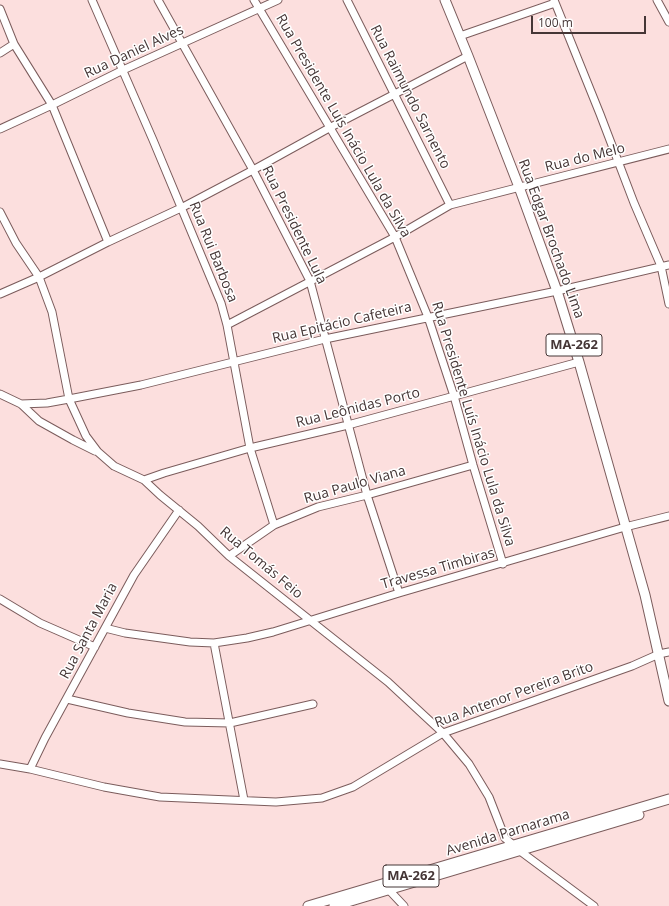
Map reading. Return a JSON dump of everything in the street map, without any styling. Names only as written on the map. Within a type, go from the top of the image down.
[{"type":"main road","name":"Rua Edgar Brochado Lima","points":[[445,0],[519,188],[557,291],[579,362],[645,595],[669,701]]},
{"type":"main road","name":"Avenida Parnarama","points":[[522,847],[669,799]]},
{"type":"main road","name":"Avenida Parnarama","points":[[308,906],[388,886],[669,805]]},
{"type":"main road","name":"Avenida Parnarama","points":[[334,906],[388,886]]},
{"type":"street","name":"Rua Rui Barbosa","points":[[92,0],[221,303],[227,325],[250,448],[274,525]]},
{"type":"street","name":"Rua Presidente Lula","points":[[158,0],[253,170],[310,281],[367,495],[399,593]]},
{"type":"street","name":"Rua Presidente Luís Inácio Lula da Silva","points":[[254,0],[331,127],[395,237],[428,317],[454,396],[472,465],[503,564]]},
{"type":"street","name":"Rua Daniel Alves","points":[[0,129],[123,70],[278,0]]},
{"type":"street","name":"Rua Raimundo Sarnento","points":[[347,0],[450,205]]},
{"type":"street","points":[[657,0],[669,22]]},
{"type":"street","points":[[460,36],[555,1],[618,163],[661,266],[669,304]]},
{"type":"street","points":[[0,9],[14,44],[52,105],[108,242]]},
{"type":"street","points":[[0,53],[14,44]]},
{"type":"street","points":[[0,294],[39,278],[108,242],[181,208],[331,127],[468,56]]},
{"type":"street","name":"Rua do Melo","points":[[227,325],[395,237],[450,205],[669,149]]},
{"type":"street","name":"Rua Tomás Feio","points":[[0,212],[16,243],[39,278],[52,312],[69,399],[86,436],[98,452],[114,466],[144,480],[160,496],[198,526],[229,556],[388,682],[443,733],[469,764],[488,797],[505,838],[522,847],[594,906]]},
{"type":"street","name":"Rua Epitácio Cafeteira","points":[[21,404],[69,399],[140,385],[325,339],[557,291],[669,265]]},
{"type":"street","name":"Rua Leônidas Porto","points":[[144,480],[250,448],[348,425],[579,362]]},
{"type":"street","points":[[0,394],[21,404],[39,422],[98,452]]},
{"type":"street","name":"Rua Paulo Viana","points":[[229,556],[274,525],[318,507],[367,495],[472,465]]},
{"type":"street","name":"Rua Santa Maria","points":[[30,769],[45,738],[134,575],[179,510]]},
{"type":"street","name":"Travessa Timbiras","points":[[105,628],[125,634],[190,642],[214,643],[273,632],[399,593],[669,516]]},
{"type":"street","points":[[0,599],[40,623],[95,647]]},
{"type":"street","points":[[214,643],[244,800]]},
{"type":"street","name":"Rua Antenor Pereira Brito","points":[[0,764],[30,769],[104,787],[160,797],[276,802],[322,798],[354,787],[443,733],[632,666],[659,654],[669,652]]},
{"type":"street","points":[[67,699],[128,713],[185,722],[230,723],[313,704]]},
{"type":"street","points":[[388,886],[404,906]]}]
